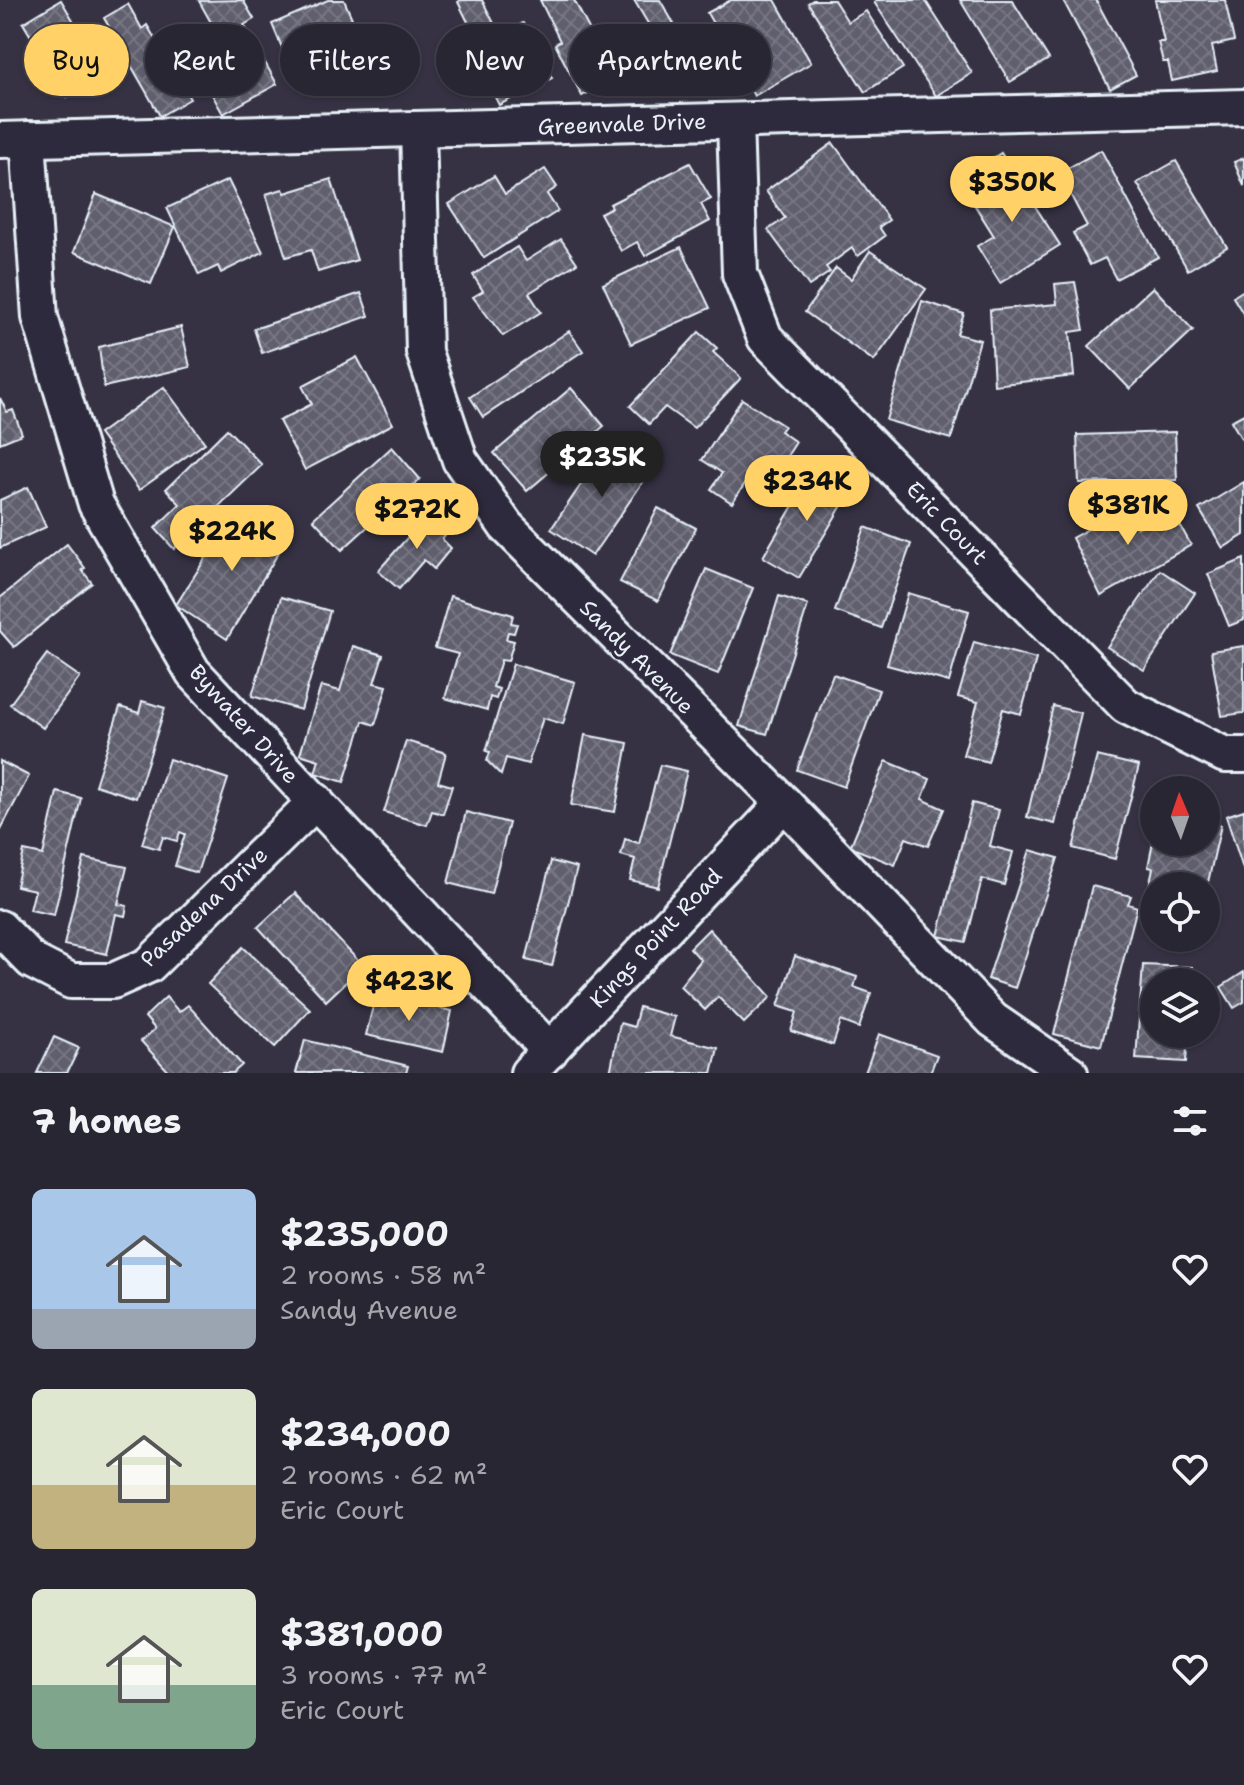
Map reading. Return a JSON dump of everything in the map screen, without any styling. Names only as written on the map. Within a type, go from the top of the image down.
[{"type":"street","name":"Greenvale Drive","points":[[14,140],[1244,107]]},
{"type":"street","name":"Eric Court","points":[[735,121],[740,274],[765,338],[1126,706],[1225,755],[1244,755]]},
{"type":"street","name":"Sandy Avenue","points":[[418,129],[424,352],[460,460],[506,526],[784,803],[993,1020],[1070,1073]]},
{"type":"street","name":"Bywater Drive","points":[[14,140],[40,317],[96,504],[193,672],[316,801],[539,1062]]},
{"type":"street","name":"Pasadena Drive","points":[[0,928],[32,961],[71,981],[113,981],[149,965],[316,801]]},
{"type":"street","name":"Kings Point Road","points":[[539,1062],[784,803]]},
{"type":"building","points":[[61,0],[75,24],[24,25]]},
{"type":"building","points":[[243,0],[254,19],[246,24],[212,24],[199,1]]},
{"type":"building","points":[[328,0],[344,0],[354,24],[280,24],[280,43],[272,24]]},
{"type":"building","points":[[482,0],[494,24],[469,24],[458,2]]},
{"type":"building","points":[[540,0],[574,0],[586,24],[569,24],[569,71],[555,44],[560,41]]},
{"type":"building","points":[[634,0],[660,0],[674,24],[648,24]]},
{"type":"building","points":[[731,0],[775,0],[811,63],[771,86],[771,24],[713,24],[707,13]]},
{"type":"building","points":[[813,0],[834,0],[848,22],[866,11],[903,68],[865,92],[808,3]]},
{"type":"building","points":[[925,0],[972,73],[936,96],[874,2]]},
{"type":"building","points":[[960,0],[1012,0],[1049,59],[1010,82]]},
{"type":"building","points":[[1063,0],[1096,0],[1136,75],[1110,89]]},
{"type":"building","points":[[1155,0],[1225,0],[1234,41],[1212,46],[1217,71],[1172,81],[1168,62],[1163,62],[1158,42],[1164,42]]},
{"type":"building","points":[[128,4],[142,29],[145,27],[145,90],[129,62],[129,24],[107,24],[104,18]]},
{"type":"building","points":[[264,61],[277,84],[264,91]]},
{"type":"building","points":[[149,96],[188,96],[190,99],[160,116]]},
{"type":"building","points":[[213,96],[255,96],[223,114]]},
{"type":"building","points":[[494,96],[517,96],[499,105]]},
{"type":"building","points":[[833,143],[889,220],[879,227],[885,236],[858,256],[852,248],[826,267],[830,272],[809,286],[768,230],[785,218],[766,191]]},
{"type":"building","points":[[1101,150],[1158,257],[1116,279],[1105,258],[1090,265],[1073,233],[1087,226],[1059,173]]},
{"type":"building","points":[[1001,153],[1060,245],[1000,283],[977,246],[994,236],[974,204],[996,190],[981,166]]},
{"type":"building","points":[[1244,158],[1244,186],[1234,162]]},
{"type":"building","points":[[1176,161],[1227,247],[1188,270],[1137,183]]},
{"type":"building","points":[[690,163],[711,199],[701,204],[710,221],[645,256],[637,242],[621,251],[600,213],[612,207],[610,204]]},
{"type":"building","points":[[545,169],[557,187],[547,194],[558,211],[484,258],[449,204],[494,176],[505,194]]},
{"type":"building","points":[[331,179],[357,260],[318,272],[311,250],[286,257],[266,194],[283,189],[285,193]]},
{"type":"building","points":[[228,180],[263,252],[221,273],[218,266],[199,275],[167,208]]},
{"type":"building","points":[[96,194],[175,227],[151,284],[74,252]]},
{"type":"building","points":[[561,239],[577,263],[529,293],[541,312],[503,336],[473,297],[483,291],[473,275],[517,247],[526,261]]},
{"type":"building","points":[[681,247],[710,308],[631,344],[603,284]]},
{"type":"building","points":[[870,251],[926,289],[874,361],[805,312],[836,268],[851,279]]},
{"type":"building","points":[[1075,282],[1084,330],[1070,332],[1074,376],[994,385],[990,310],[1057,304],[1055,284]]},
{"type":"building","points":[[1153,287],[1193,330],[1130,389],[1089,346]]},
{"type":"building","points":[[1244,290],[1244,315],[1233,297]]},
{"type":"building","points":[[361,293],[369,316],[262,353],[254,329]]},
{"type":"building","points":[[922,301],[964,314],[957,334],[980,340],[951,439],[886,420]]},
{"type":"building","points":[[181,327],[190,367],[104,387],[99,347]]},
{"type":"building","points":[[569,331],[583,351],[483,417],[470,397]]},
{"type":"building","points":[[699,332],[717,348],[713,352],[741,378],[694,428],[665,407],[649,424],[630,406]]},
{"type":"building","points":[[357,357],[393,424],[305,470],[279,421],[312,404],[302,386]]},
{"type":"building","points":[[164,387],[205,443],[139,490],[99,434]]},
{"type":"building","points":[[571,388],[604,426],[527,491],[494,453]]},
{"type":"building","points":[[0,398],[7,412],[13,410],[22,434],[0,443]]},
{"type":"building","points":[[742,399],[784,426],[780,431],[796,442],[775,475],[758,464],[732,503],[711,489],[722,473],[702,460]]},
{"type":"building","points":[[1244,414],[1244,443],[1231,421]]},
{"type":"building","points":[[227,429],[262,465],[174,549],[155,528],[180,504],[166,489]]},
{"type":"building","points":[[1175,432],[1177,480],[1079,483],[1077,435]]},
{"type":"building","points":[[627,443],[651,459],[639,476],[645,479],[592,556],[551,529],[603,452],[616,460]]},
{"type":"building","points":[[392,447],[420,479],[342,550],[313,519]]},
{"type":"building","points":[[815,468],[851,490],[799,578],[763,557]]},
{"type":"building","points":[[1244,482],[1244,535],[1223,548],[1199,509]]},
{"type":"building","points":[[28,487],[46,527],[0,548],[0,500]]},
{"type":"building","points":[[658,508],[696,528],[658,601],[620,582]]},
{"type":"building","points":[[1126,508],[1137,528],[1171,509],[1191,545],[1101,596],[1072,538]]},
{"type":"building","points":[[249,512],[289,535],[227,639],[176,605],[229,521],[240,527]]},
{"type":"building","points":[[429,513],[450,530],[442,539],[451,548],[434,569],[424,560],[399,589],[378,571]]},
{"type":"building","points":[[865,527],[911,544],[881,628],[835,611]]},
{"type":"building","points":[[67,544],[92,583],[14,647],[0,631],[0,598]]},
{"type":"building","points":[[1244,559],[1244,620],[1229,626],[1208,574]]},
{"type":"building","points":[[706,569],[753,588],[718,674],[670,655]]},
{"type":"building","points":[[1160,570],[1195,593],[1144,670],[1107,647]]},
{"type":"building","points":[[908,593],[969,611],[949,682],[887,665]]},
{"type":"building","points":[[450,596],[513,615],[511,623],[517,624],[514,633],[508,632],[506,639],[514,641],[508,661],[501,660],[493,687],[499,689],[496,699],[490,697],[487,710],[445,698],[458,654],[435,648]]},
{"type":"building","points":[[779,596],[808,605],[767,734],[739,726]]},
{"type":"building","points":[[281,597],[330,611],[301,710],[252,696]]},
{"type":"building","points":[[974,642],[1036,659],[1021,714],[1003,709],[988,762],[963,755],[978,702],[958,697]]},
{"type":"building","points":[[353,646],[383,655],[374,683],[387,686],[375,725],[363,721],[344,782],[315,773],[319,760],[300,754],[321,686],[340,691]]},
{"type":"building","points":[[1244,646],[1244,713],[1222,716],[1211,651]]},
{"type":"building","points":[[47,654],[80,677],[43,728],[10,704]]},
{"type":"building","points":[[513,664],[575,682],[563,724],[543,718],[528,764],[506,758],[501,775],[487,761],[490,752],[486,751]]},
{"type":"building","points":[[833,674],[879,690],[844,787],[797,770]]},
{"type":"building","points":[[142,701],[165,708],[136,798],[95,785],[120,707],[139,713]]},
{"type":"building","points":[[1053,706],[1081,713],[1055,824],[1027,817]]},
{"type":"building","points":[[585,735],[628,743],[615,812],[571,805]]},
{"type":"building","points":[[406,741],[446,753],[438,782],[452,786],[443,814],[432,811],[427,825],[384,812]]},
{"type":"building","points":[[1097,756],[1139,766],[1115,859],[1073,848]]},
{"type":"building","points":[[169,759],[228,779],[197,873],[175,866],[185,834],[180,832],[177,841],[163,837],[159,849],[142,844]]},
{"type":"building","points":[[0,761],[29,776],[0,831]]},
{"type":"building","points":[[886,761],[930,779],[922,799],[944,809],[928,846],[906,838],[895,865],[850,847]]},
{"type":"building","points":[[660,765],[687,771],[658,887],[630,880],[635,859],[621,855],[625,839],[639,843]]},
{"type":"building","points":[[57,792],[81,798],[54,915],[30,910],[35,890],[16,886],[24,851],[43,855]]},
{"type":"building","points":[[972,803],[999,810],[990,846],[1013,852],[1004,885],[982,879],[966,942],[938,936]]},
{"type":"building","points":[[1244,810],[1244,872],[1226,816]]},
{"type":"building","points":[[466,812],[509,823],[491,894],[448,883]]},
{"type":"building","points":[[1030,850],[1058,858],[1015,988],[988,979]]},
{"type":"building","points":[[1150,856],[1214,856],[1210,872],[1152,872],[1153,868],[1148,867]]},
{"type":"building","points":[[84,858],[127,867],[118,904],[127,906],[125,916],[116,914],[107,954],[64,945]]},
{"type":"building","points":[[551,861],[577,868],[552,966],[526,960]]},
{"type":"building","points":[[1092,886],[1131,896],[1128,904],[1137,907],[1101,1046],[1054,1034]]},
{"type":"building","points":[[295,893],[363,966],[326,1001],[258,927]]},
{"type":"building","points":[[709,929],[771,997],[744,1023],[718,997],[705,1010],[680,986],[701,960],[690,948]]},
{"type":"building","points":[[243,947],[310,1009],[275,1047],[208,984]]},
{"type":"building","points":[[795,956],[857,977],[854,987],[871,993],[859,1028],[841,1021],[833,1045],[791,1031],[797,1012],[778,1006]]},
{"type":"building","points":[[1143,965],[1192,967],[1192,968],[1143,968]]},
{"type":"building","points":[[1244,972],[1244,1002],[1234,1008],[1221,987]]},
{"type":"building","points":[[376,994],[452,1011],[443,1052],[366,1035]]},
{"type":"building","points":[[166,997],[179,1012],[188,1005],[242,1065],[233,1073],[170,1073],[141,1041],[155,1029],[145,1017]]},
{"type":"building","points":[[1140,1005],[1140,1048],[1187,1048],[1186,1062],[1136,1059]]},
{"type":"building","points":[[639,1007],[675,1017],[670,1036],[718,1048],[712,1073],[610,1073],[620,1023],[634,1027]]},
{"type":"building","points":[[879,1034],[937,1055],[930,1073],[865,1073]]},
{"type":"building","points":[[54,1037],[79,1048],[67,1073],[37,1073]]},
{"type":"building","points":[[305,1040],[408,1066],[406,1073],[296,1073]]}]
